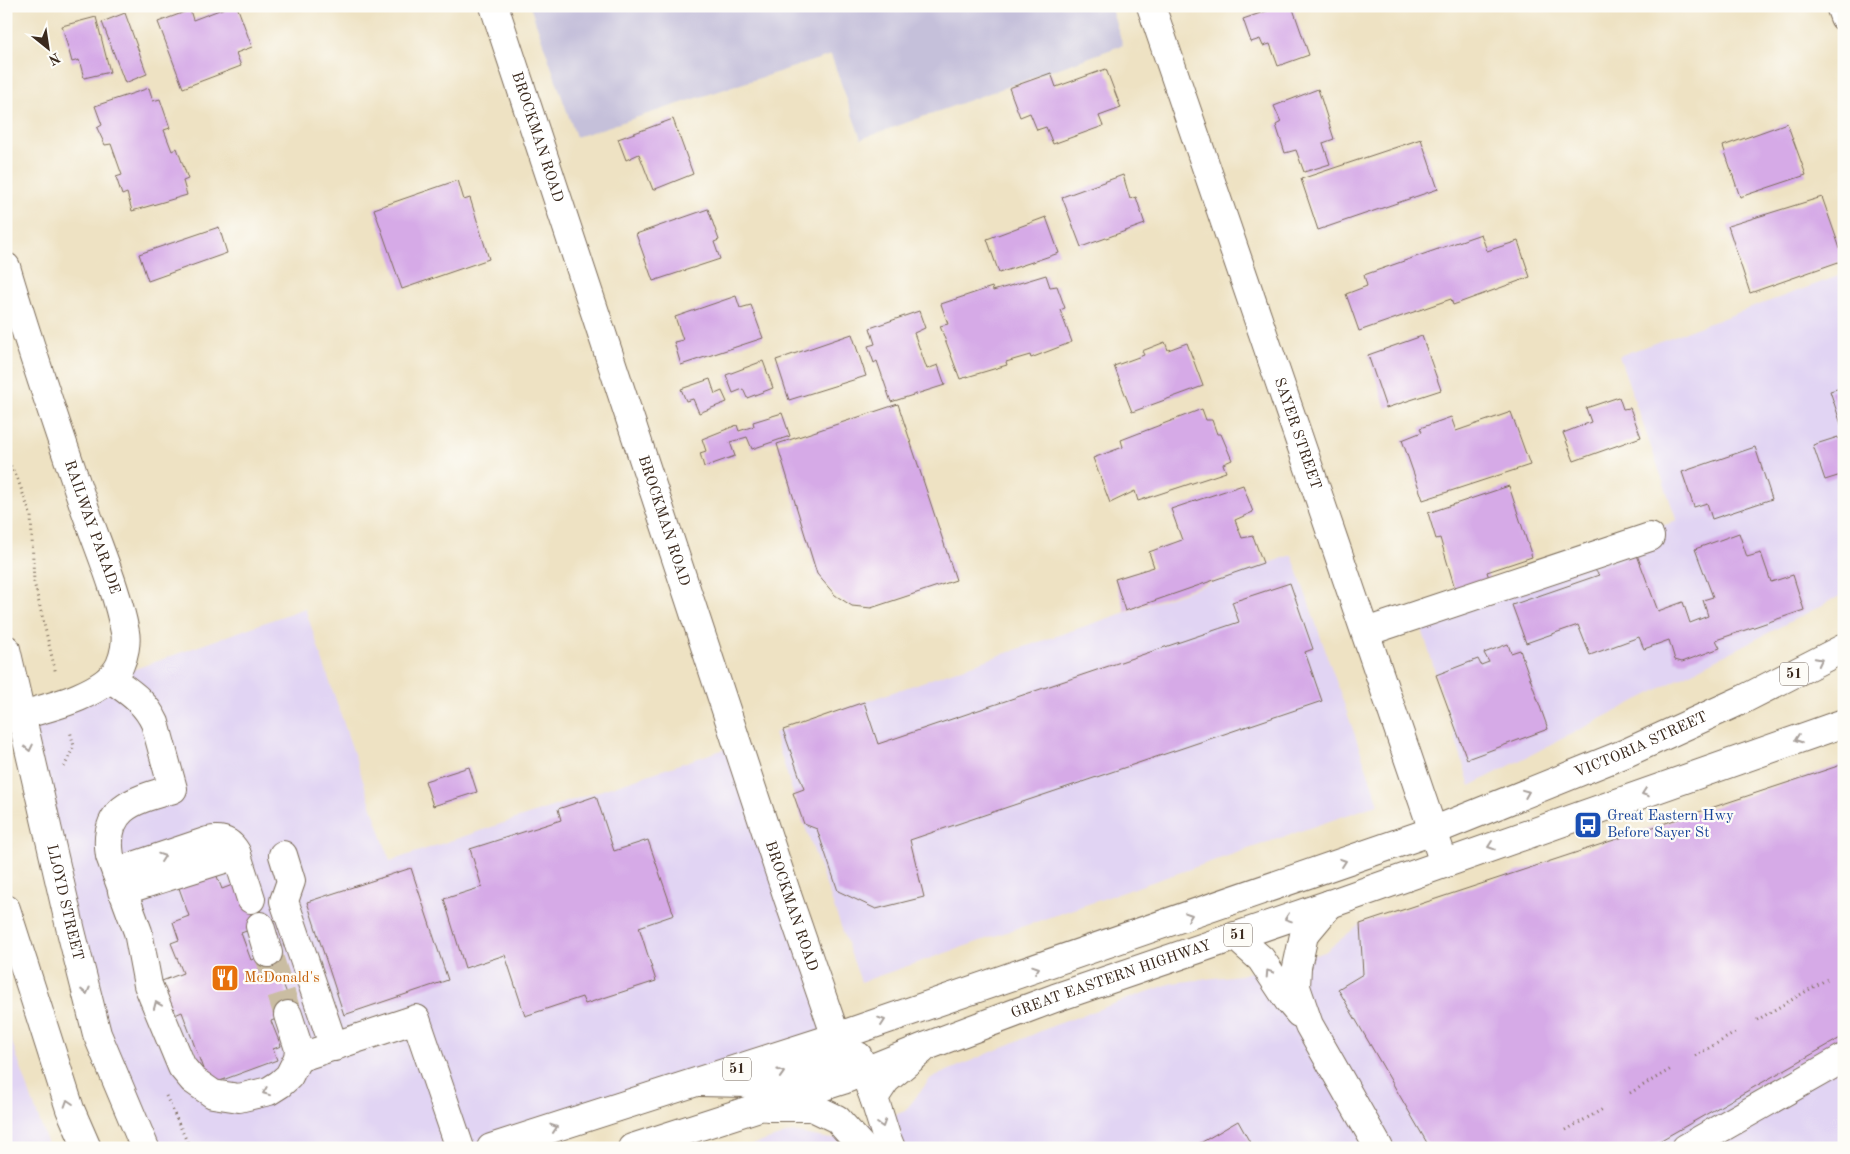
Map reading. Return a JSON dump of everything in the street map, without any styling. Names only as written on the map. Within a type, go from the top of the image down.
[{"type":"main road","name":"BROCKMAN ROAD","points":[[494,6],[781,879],[836,1037]]},
{"type":"main road","name":"SAYER STREET","points":[[1151,6],[1444,863]]},
{"type":"main road","points":[[1840,6],[1844,17]]},
{"type":"main road","name":"RAILWAY PARADE","points":[[6,267],[27,338],[108,573],[125,633],[124,653],[120,666],[110,678],[96,689],[63,702],[14,717]]},
{"type":"main road","points":[[1366,632],[1650,536]]},
{"type":"main road","name":"VICTORIA STREET","points":[[1433,831],[1626,753],[1744,699],[1844,648]]},
{"type":"main road","name":"LLOYD STREET","points":[[6,649],[14,717],[97,1034],[144,1148]]},
{"type":"main road","points":[[110,678],[144,704],[151,713],[173,788],[134,801],[118,816],[112,825],[108,845],[110,856],[138,932],[148,985],[182,1067],[193,1080],[213,1094],[239,1098],[255,1096],[269,1091],[288,1076],[298,1058],[299,1049],[288,1015]]},
{"type":"main road","name":"GREAT EASTERN HIGHWAY","points":[[632,1148],[843,1080],[1054,998],[1330,904],[1844,722]]},
{"type":"main road","name":"51","points":[[491,1148],[836,1037],[1433,831]]},
{"type":"main road","points":[[119,882],[237,855],[252,900]]},
{"type":"main road","points":[[284,855],[291,881],[284,901],[334,1047]]},
{"type":"main road","points":[[1309,1025],[1296,987],[1300,948],[1304,935],[1330,904]]},
{"type":"main road","points":[[6,910],[70,1109],[87,1148]]},
{"type":"main road","points":[[260,926],[268,954]]},
{"type":"main road","points":[[1235,936],[1261,959],[1288,1000],[1309,1025],[1379,1148]]},
{"type":"main road","points":[[298,1058],[416,1019],[460,1148]]},
{"type":"main road","points":[[874,1098],[886,1080],[927,1046]]},
{"type":"main road","points":[[699,1082],[748,1084],[849,1053],[858,1056],[865,1071],[891,1148]]},
{"type":"main road","points":[[1686,1148],[1844,1058]]},
{"type":"main road","points":[[759,1107],[812,1107],[836,1119],[863,1148]]},
{"type":"path","points":[[49,6],[56,6]]},
{"type":"path","points":[[6,404],[6,409]]},
{"type":"path","points":[[6,457],[18,480],[31,516],[34,582],[74,746],[63,769]]},
{"type":"path","points":[[1757,1020],[1829,978]]},
{"type":"path","points":[[1695,1056],[1735,1033]]},
{"type":"path","points":[[1630,1093],[1671,1069]]},
{"type":"path","points":[[164,1090],[190,1148]]},
{"type":"path","points":[[1566,1130],[1603,1109]]},
{"type":"shaded area","points":[[530,6],[1110,6],[1123,45],[861,139],[831,55],[576,137]]},
{"type":"shaded area","points":[[1844,274],[1844,594],[1470,786],[1416,609],[1677,521],[1619,356]]},
{"type":"shaded area","points":[[1292,555],[1379,804],[861,982],[793,793],[774,733]]},
{"type":"shaded area","points":[[305,608],[390,861],[737,745],[836,1037],[491,1148],[145,1148],[97,1034],[22,715],[110,678]]},
{"type":"shaded area","points":[[1844,764],[1844,1148],[743,1148],[792,1132],[831,1139],[905,1111],[931,1078],[1055,1025],[1172,983],[1240,975],[1325,952],[1360,924]]},
{"type":"shaded area","points":[[6,1025],[49,1148],[6,1148]]},
{"type":"building","points":[[230,6],[237,6],[252,47],[236,53],[241,66],[183,88],[158,22],[190,10],[193,20]]},
{"type":"building","points":[[1281,6],[1292,6],[1309,55],[1278,66],[1270,44],[1263,46],[1260,39],[1251,42],[1243,19]]},
{"type":"building","points":[[125,13],[147,74],[125,83],[102,22]]},
{"type":"building","points":[[96,17],[110,72],[84,78],[79,60],[72,62],[62,26]]},
{"type":"building","points":[[1106,69],[1121,108],[1099,116],[1103,126],[1053,144],[1046,127],[1037,130],[1030,113],[1020,117],[1009,88],[1051,73],[1056,87]]},
{"type":"building","points":[[149,88],[153,101],[160,99],[170,128],[164,130],[172,151],[177,148],[188,179],[183,181],[187,195],[132,211],[127,193],[122,195],[116,177],[122,175],[111,144],[105,145],[97,128],[102,125],[95,106]]},
{"type":"building","points":[[1318,89],[1334,139],[1323,143],[1330,164],[1304,172],[1296,150],[1285,153],[1276,125],[1281,122],[1274,106]]},
{"type":"building","points":[[673,119],[693,174],[653,190],[639,154],[626,160],[618,139]]},
{"type":"building","points":[[1787,123],[1806,175],[1740,197],[1723,146]]},
{"type":"building","points":[[1421,139],[1438,189],[1318,230],[1301,179]]},
{"type":"building","points":[[1123,175],[1130,199],[1136,197],[1145,224],[1081,247],[1062,197]]},
{"type":"building","points":[[458,180],[464,200],[470,198],[489,259],[402,289],[374,209]]},
{"type":"building","points":[[1822,197],[1844,260],[1750,293],[1728,226]]},
{"type":"building","points":[[708,209],[719,240],[714,242],[720,259],[653,281],[636,234]]},
{"type":"building","points":[[1046,217],[1059,253],[999,273],[987,239]]},
{"type":"building","points":[[219,227],[227,253],[148,281],[139,254]]},
{"type":"building","points":[[1481,234],[1487,251],[1518,241],[1530,277],[1453,305],[1451,299],[1359,331],[1346,294],[1367,286],[1364,275]]},
{"type":"building","points":[[1046,275],[1050,287],[1057,286],[1065,308],[1060,310],[1072,342],[1031,358],[1030,355],[1006,362],[1007,365],[960,379],[940,326],[948,324],[941,304],[992,287],[993,291]]},
{"type":"building","points":[[736,296],[740,308],[751,305],[763,338],[681,365],[674,342],[683,340],[675,317]]},
{"type":"building","points":[[919,311],[925,328],[914,333],[927,369],[938,365],[945,385],[891,402],[877,361],[874,363],[868,346],[875,344],[870,328]]},
{"type":"building","points":[[852,334],[866,376],[789,400],[776,360]]},
{"type":"building","points":[[1422,336],[1441,390],[1386,408],[1368,355]]},
{"type":"building","points":[[1165,342],[1168,350],[1187,343],[1203,386],[1132,412],[1114,366],[1144,355],[1142,351]]},
{"type":"building","points":[[763,361],[773,388],[747,398],[743,389],[733,393],[726,375]]},
{"type":"building","points":[[710,379],[715,394],[722,391],[727,402],[699,413],[693,399],[686,401],[681,389]]},
{"type":"building","points":[[1844,387],[1844,430],[1843,430],[1830,391]]},
{"type":"building","points":[[1619,397],[1623,409],[1630,408],[1641,437],[1574,461],[1563,433],[1591,422],[1586,408]]},
{"type":"building","points":[[898,404],[956,580],[871,608],[852,606],[835,595],[817,574],[777,444]]},
{"type":"building","points":[[1202,409],[1206,420],[1212,420],[1217,434],[1221,434],[1232,460],[1223,464],[1226,472],[1138,501],[1135,491],[1110,503],[1093,458],[1123,447],[1121,440]]},
{"type":"building","points":[[1511,412],[1530,465],[1423,500],[1402,440],[1422,432],[1420,428],[1451,417],[1456,431]]},
{"type":"building","points":[[782,413],[790,436],[752,449],[747,437],[730,442],[735,456],[704,467],[700,453],[706,451],[702,439],[737,425],[739,431],[754,426],[753,422]]},
{"type":"building","points":[[1838,437],[1844,454],[1844,474],[1825,480],[1813,445]]},
{"type":"building","points":[[1755,447],[1772,499],[1712,519],[1707,503],[1694,507],[1682,472]]},
{"type":"building","points":[[1243,485],[1253,512],[1235,520],[1242,538],[1253,536],[1263,563],[1125,611],[1115,579],[1154,567],[1149,552],[1182,540],[1171,509]]},
{"type":"building","points":[[1509,486],[1532,557],[1487,572],[1490,581],[1456,592],[1440,538],[1436,539],[1428,513]]},
{"type":"building","points":[[1739,533],[1747,557],[1761,553],[1771,582],[1793,575],[1804,610],[1716,640],[1720,648],[1682,662],[1675,660],[1669,640],[1644,649],[1639,637],[1590,655],[1578,625],[1526,643],[1512,605],[1599,575],[1594,569],[1637,555],[1658,611],[1683,602],[1690,623],[1708,616],[1703,600],[1713,597],[1695,549]]},
{"type":"building","points":[[1290,583],[1313,649],[1305,652],[1322,701],[910,840],[924,897],[876,909],[838,891],[817,829],[804,824],[793,793],[804,789],[783,730],[864,702],[878,744],[1239,622],[1232,602]]},
{"type":"building","points":[[1508,644],[1511,653],[1520,650],[1548,729],[1467,759],[1436,675],[1478,659],[1481,665],[1489,662],[1484,653]]},
{"type":"building","points":[[1844,764],[1844,1036],[1647,1148],[1430,1148],[1338,989],[1363,974],[1360,924]]},
{"type":"building","points":[[469,767],[477,792],[433,806],[425,781]]},
{"type":"building","points":[[596,796],[614,851],[648,840],[674,915],[639,927],[656,981],[585,1004],[582,997],[525,1016],[505,955],[465,968],[444,899],[482,887],[470,849],[561,820],[558,809]]},
{"type":"building","points":[[411,868],[448,980],[344,1015],[307,902]]},
{"type":"building","name":"McDonald's","points":[[216,874],[222,889],[235,884],[255,898],[265,924],[241,933],[251,960],[271,952],[294,1012],[271,1021],[281,1046],[273,1049],[277,1060],[209,1085],[182,1012],[175,1015],[172,1006],[164,1009],[154,984],[183,973],[171,943],[179,940],[173,922],[189,916],[179,888]]},
{"type":"building","points":[[1238,1121],[1253,1148],[1192,1148],[1226,1128]]},
{"type":"tunnel","points":[[268,953],[288,1015]]},
{"type":"place","name":"Great Eastern Hwy Before Sayer St","points":[[1588,825]]},
{"type":"place","name":"McDonald's","points":[[225,978]]}]
